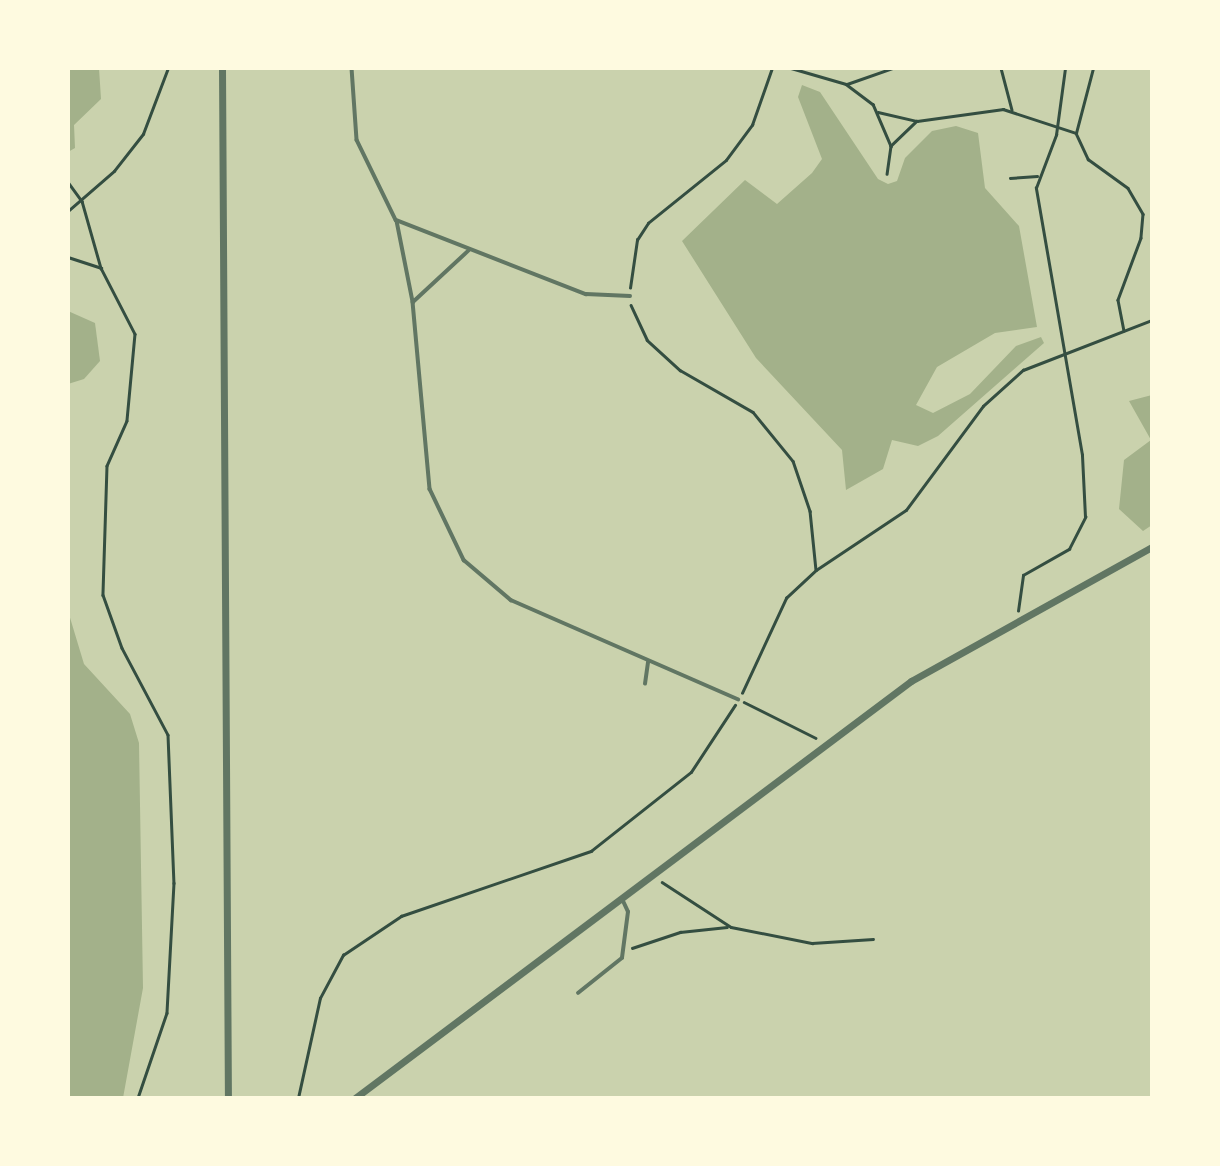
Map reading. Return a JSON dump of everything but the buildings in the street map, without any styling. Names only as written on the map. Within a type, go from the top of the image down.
[{"type":"street","points":[[222,68],[228,1098]]},
{"type":"street","points":[[355,1098],[822,743],[1018,618],[1152,547]]},
{"type":"lane","points":[[352,68],[357,140],[396,219],[413,302],[430,489],[449,538],[478,575],[511,600],[738,699]]},
{"type":"lane","points":[[396,219],[468,251],[586,294],[630,296]]},
{"type":"lane","points":[[413,302],[468,251]]},
{"type":"lane","points":[[645,684],[648,662]]},
{"type":"lane","points":[[578,993],[624,951],[628,912],[621,897]]},
{"type":"path","points":[[68,211],[82,201],[143,134],[168,68]]},
{"type":"path","points":[[772,68],[752,125],[726,160],[648,223],[635,250],[630,296],[646,340],[680,370],[754,412],[793,461],[810,511],[816,570]]},
{"type":"path","points":[[791,68],[846,84],[877,112],[891,146],[887,174]]},
{"type":"path","points":[[846,84],[893,68]]},
{"type":"path","points":[[1001,68],[1013,110]]},
{"type":"path","points":[[1018,618],[1023,575],[1069,548],[1085,517],[1065,352],[1037,176],[1051,151],[1065,68]]},
{"type":"path","points":[[1093,68],[1076,133],[1088,159],[1128,188],[1143,214],[1141,238],[1118,300],[1124,331]]},
{"type":"path","points":[[877,112],[916,121],[966,110],[1013,110],[1076,133]]},
{"type":"path","points":[[891,146],[916,121]]},
{"type":"path","points":[[1010,178],[1037,176]]},
{"type":"path","points":[[68,182],[82,201],[102,268],[135,334],[137,361],[127,421],[107,466],[103,595],[122,648],[159,707],[171,770],[174,883],[167,1013],[138,1098]]},
{"type":"path","points":[[68,257],[102,268]]},
{"type":"path","points":[[298,1098],[320,998],[342,955],[401,916],[591,851],[691,772],[738,699],[775,615],[816,570],[905,510],[952,443],[1023,370],[1152,320]]},
{"type":"path","points":[[738,699],[822,743]]},
{"type":"path","points":[[651,874],[731,927]]},
{"type":"path","points":[[624,951],[680,932],[731,927],[812,943],[873,939]]},
{"type":"shaded area","points":[[68,68],[1152,68],[1152,1098],[68,1098]]},
{"type":"shaded area","points":[[68,68],[99,68],[101,99],[74,125],[75,148],[68,152]]},
{"type":"shaded area","points":[[802,85],[820,92],[878,179],[888,184],[897,181],[905,158],[932,131],[956,126],[978,133],[985,188],[1019,226],[1037,327],[995,333],[937,367],[916,405],[933,413],[970,394],[1016,346],[1041,337],[1044,343],[938,436],[918,446],[892,440],[883,469],[846,490],[842,450],[756,358],[682,241],[745,180],[777,204],[812,173],[822,159],[798,97]]},
{"type":"shaded area","points":[[68,311],[95,323],[100,361],[84,379],[68,384]]},
{"type":"shaded area","points":[[1152,395],[1152,525],[1143,531],[1119,509],[1124,460],[1151,440],[1129,401]]},
{"type":"shaded area","points":[[68,611],[84,664],[130,714],[139,743],[143,988],[123,1098],[68,1098]]}]
